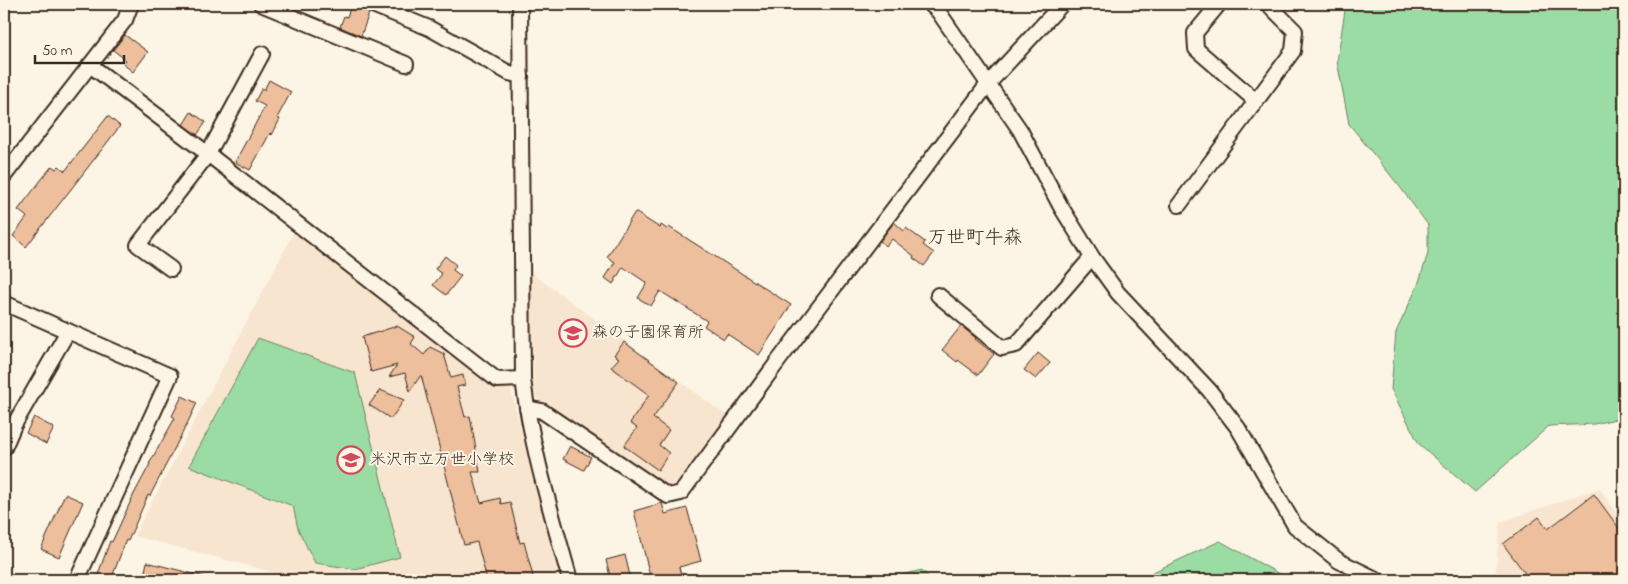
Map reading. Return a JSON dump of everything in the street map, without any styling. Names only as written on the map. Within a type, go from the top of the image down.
[{"type":"street","points":[[4,176],[124,20],[131,4]]},
{"type":"street","points":[[261,4],[406,64]]},
{"type":"street","points":[[370,4],[429,28],[509,73],[521,76]]},
{"type":"street","points":[[520,4],[523,380],[537,456],[570,580]]},
{"type":"street","points":[[930,4],[938,11],[1020,130],[1061,207],[1092,257],[1118,293],[1209,390],[1238,428],[1296,526],[1338,561],[1378,580]]},
{"type":"street","points":[[527,408],[542,411],[668,496],[681,493],[988,84],[1062,4]]},
{"type":"street","points":[[1219,4],[1195,33],[1196,49],[1256,101]]},
{"type":"street","points":[[1179,205],[1293,50],[1294,30],[1268,4]]},
{"type":"street","points":[[171,269],[138,245],[208,154],[262,54]]},
{"type":"street","points":[[90,65],[208,154],[497,380],[523,380]]},
{"type":"street","points":[[938,296],[1002,348],[1016,345],[1092,257]]},
{"type":"street","points":[[4,303],[170,376],[77,580]]},
{"type":"street","points":[[4,448],[14,425],[68,331]]},
{"type":"shaded area","name":"米沢市立万世小学校","points":[[294,232],[496,383],[509,383],[560,580],[302,580],[134,536]]},
{"type":"shaded area","name":"森の子園保育所","points":[[530,272],[729,417],[677,489],[672,491],[542,406],[534,394]]},
{"type":"shaded area","points":[[1599,488],[1624,524],[1624,580],[1495,580],[1500,522]]},
{"type":"green space","points":[[1346,4],[1624,4],[1624,417],[1594,424],[1549,426],[1475,492],[1419,444],[1391,389],[1396,332],[1418,285],[1428,253],[1428,225],[1349,124],[1337,61]]},
{"type":"green space","points":[[258,338],[355,373],[400,557],[355,569],[315,563],[298,529],[293,506],[189,466]]},
{"type":"green space","points":[[1220,541],[1290,580],[1136,580],[1140,578]]},
{"type":"green space","points":[[922,570],[931,580],[882,580]]},
{"type":"building","points":[[351,5],[363,8],[369,13],[361,36],[340,27],[344,16],[347,17]]},
{"type":"building","points":[[125,35],[148,52],[133,72],[123,64],[126,60],[113,50]]},
{"type":"building","points":[[269,80],[291,92],[277,118],[280,119],[272,135],[270,133],[250,170],[235,162],[265,106],[255,101]]},
{"type":"building","points":[[191,112],[206,122],[197,135],[183,125]]},
{"type":"building","points":[[108,116],[120,126],[26,247],[13,236],[27,217],[18,210],[52,166],[56,169],[59,166],[65,171]]},
{"type":"building","points":[[635,212],[660,228],[661,225],[667,229],[669,227],[791,305],[759,355],[727,334],[724,339],[704,326],[707,321],[660,291],[651,306],[638,298],[647,283],[623,267],[613,284],[605,278],[615,262],[607,257]]},
{"type":"building","points":[[894,222],[904,231],[906,228],[925,242],[923,245],[934,253],[924,266],[892,239],[886,246],[880,241]]},
{"type":"building","points":[[445,256],[456,265],[453,270],[461,276],[446,295],[433,285],[442,274],[435,269]]},
{"type":"building","points":[[397,326],[415,337],[411,344],[424,355],[430,347],[444,354],[451,378],[463,375],[465,385],[457,387],[465,417],[470,416],[480,472],[472,472],[481,503],[500,498],[501,504],[510,502],[520,543],[524,542],[534,580],[487,580],[477,542],[464,545],[421,375],[410,391],[405,373],[389,377],[397,365],[371,372],[362,337]]},
{"type":"building","points":[[961,326],[994,354],[978,375],[942,350]]},
{"type":"building","points":[[624,342],[679,382],[653,418],[669,430],[659,445],[669,453],[658,470],[624,446],[637,428],[630,423],[649,395],[611,367],[619,358],[614,355]]},
{"type":"building","points":[[1038,353],[1050,363],[1036,379],[1024,370]]},
{"type":"building","points":[[380,390],[404,400],[391,419],[369,405]]},
{"type":"building","points":[[182,396],[197,403],[150,496],[148,495],[128,541],[126,540],[111,580],[96,580],[110,541],[112,542],[149,464],[175,418],[172,416]]},
{"type":"building","points":[[34,417],[54,428],[46,444],[26,433]]},
{"type":"building","points":[[570,446],[591,457],[584,470],[563,459]]},
{"type":"building","points":[[65,494],[83,502],[59,557],[41,549]]},
{"type":"building","points":[[1594,494],[1624,535],[1624,580],[1530,580],[1503,544],[1539,517],[1548,529]]},
{"type":"building","points":[[662,503],[665,514],[687,508],[701,561],[679,567],[682,580],[651,580],[634,511]]},
{"type":"building","points":[[625,555],[631,580],[611,580],[606,560]]},
{"type":"building","points":[[147,562],[205,577],[204,580],[143,580]]},
{"type":"place","name":"森の子園保育所","points":[[573,333]]},
{"type":"place","name":"米沢市立万世小学校","points":[[351,460]]},
{"type":"district","name":"万世町牛森","points":[[975,238]]}]
